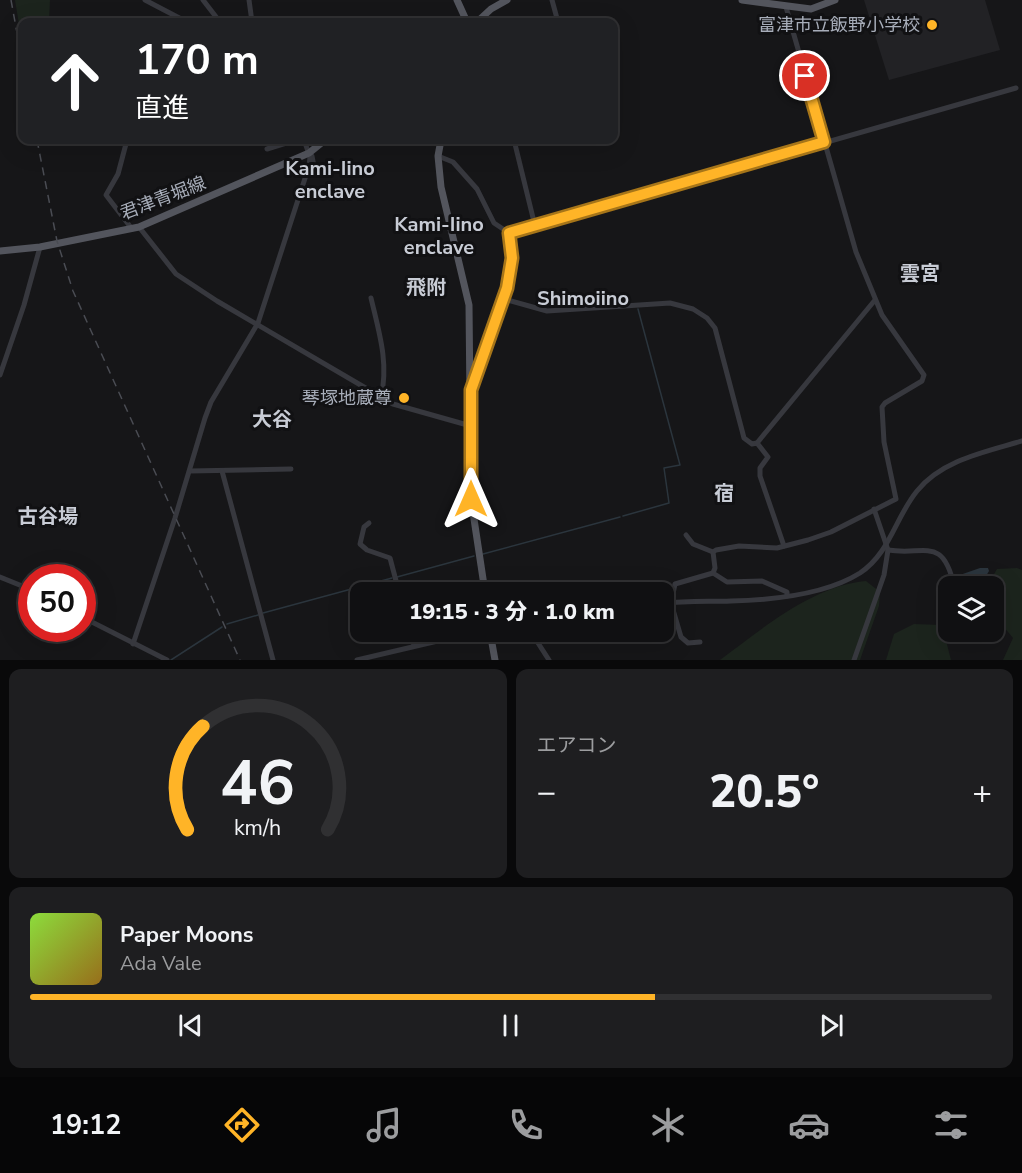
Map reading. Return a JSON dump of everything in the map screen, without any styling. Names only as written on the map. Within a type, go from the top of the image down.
[{"type":"main road","points":[[457,0],[464,18]]},
{"type":"main road","points":[[481,18],[491,9],[507,0]]},
{"type":"main road","points":[[742,0],[811,9],[835,0]]},
{"type":"main road","name":"君津青堀線","points":[[0,251],[40,247],[136,228],[310,153],[320,144]]},
{"type":"main road","points":[[440,144],[438,156],[441,187],[469,304],[471,499],[483,582]]},
{"type":"main road","points":[[492,642],[495,660]]},
{"type":"street","points":[[145,0],[179,18]]},
{"type":"street","points":[[203,0],[217,18]]},
{"type":"street","points":[[249,0],[251,18]]},
{"type":"street","points":[[552,0],[557,18]]},
{"type":"street","points":[[686,535],[693,544],[713,552],[728,547],[784,546],[831,532],[896,498],[884,442],[882,407],[922,381],[924,375],[922,369],[909,357],[899,338],[887,323],[856,252],[784,4]]},
{"type":"street","points":[[438,156],[453,162],[477,189],[494,223],[509,233],[1016,88]]},
{"type":"street","points":[[126,144],[118,174],[106,195],[176,274],[393,404],[471,426]]},
{"type":"street","points":[[267,149],[283,144]]},
{"type":"street","points":[[306,144],[314,171],[329,170]]},
{"type":"street","points":[[515,144],[535,226]]},
{"type":"street","points":[[133,645],[211,402],[258,323],[309,166],[310,153]]},
{"type":"street","points":[[471,390],[504,299],[512,258],[509,233]]},
{"type":"street","points":[[1,371],[24,305],[40,247]]},
{"type":"street","points":[[371,298],[386,371],[381,397]]},
{"type":"street","points":[[504,299],[547,311],[670,303],[693,309],[712,323],[715,328],[744,438],[752,444],[757,443],[875,300]]},
{"type":"street","points":[[674,603],[731,602],[787,596],[850,578],[869,566],[887,548],[917,491],[937,473],[956,462],[1022,441]]},
{"type":"street","points":[[757,443],[768,456],[760,468],[760,476],[784,546]]},
{"type":"street","points":[[190,471],[291,469]]},
{"type":"street","points":[[222,471],[273,660]]},
{"type":"street","points":[[854,660],[884,575],[887,548],[874,509]]},
{"type":"street","points":[[369,524],[364,526],[360,544],[367,550],[390,558],[396,582]]},
{"type":"street","points":[[887,548],[926,550],[944,558],[949,565],[952,576]]},
{"type":"street","points":[[713,552],[715,568],[713,573]]},
{"type":"street","points":[[713,573],[726,582],[771,583],[787,592],[787,596]]},
{"type":"street","points":[[674,589],[675,584],[713,573]]},
{"type":"street","points":[[0,577],[18,584]]},
{"type":"street","points":[[674,612],[683,640],[690,643],[700,642]]},
{"type":"street","points":[[96,625],[167,660]]},
{"type":"street","points":[[357,660],[428,642]]},
{"type":"street","points":[[537,642],[549,660]]},
{"type":"shaded area","points":[[15,0],[50,0],[49,18],[18,18]]},
{"type":"shaded area","name":"富津市立飯野小学校","points":[[864,0],[985,0],[1000,50],[889,80]]},
{"type":"shaded area","points":[[980,568],[988,568],[989,571],[986,576],[957,576]]},
{"type":"shaded area","points":[[997,569],[1022,570],[1022,660],[1003,660],[1013,638],[1004,627],[1004,576],[993,576]]},
{"type":"shaded area","points":[[866,581],[880,592],[879,606],[860,660],[720,660],[770,623],[808,600],[846,584]]},
{"type":"shaded area","points":[[914,624],[938,625],[938,642],[946,642],[951,660],[886,660],[894,634]]},
{"type":"waterway","points":[[623,516],[669,503],[664,468],[680,465],[638,309]]},
{"type":"waterway","points":[[483,554],[620,517]]},
{"type":"waterway","points":[[397,577],[474,556]]},
{"type":"waterway","points":[[263,613],[392,578]]},
{"type":"waterway","points":[[227,624],[258,615]]},
{"type":"waterway","points":[[171,660],[222,627]]},
{"type":"railway","points":[[11,0],[18,38]]},
{"type":"railway","points":[[38,144],[57,241],[73,291],[240,660]]},
{"type":"place","name":"富津市立飯野小学校","points":[[932,25]]},
{"type":"place","name":"琴塚地蔵尊","points":[[404,398]]},
{"type":"district","name":"Kami-Iino enclave","points":[[330,180]]},
{"type":"district","name":"Kami-Iino enclave","points":[[439,236]]},
{"type":"district","name":"雲宮","points":[[920,273]]},
{"type":"district","name":"飛附","points":[[426,287]]},
{"type":"district","name":"Shimoiino","points":[[583,298]]},
{"type":"district","name":"大谷","points":[[272,419]]},
{"type":"district","name":"宿","points":[[724,493]]},
{"type":"district","name":"古谷場","points":[[48,516]]},
{"type":"route","points":[[471,499],[471,390],[476,383],[510,278],[512,243],[509,233],[824,142],[805,76]]}]
